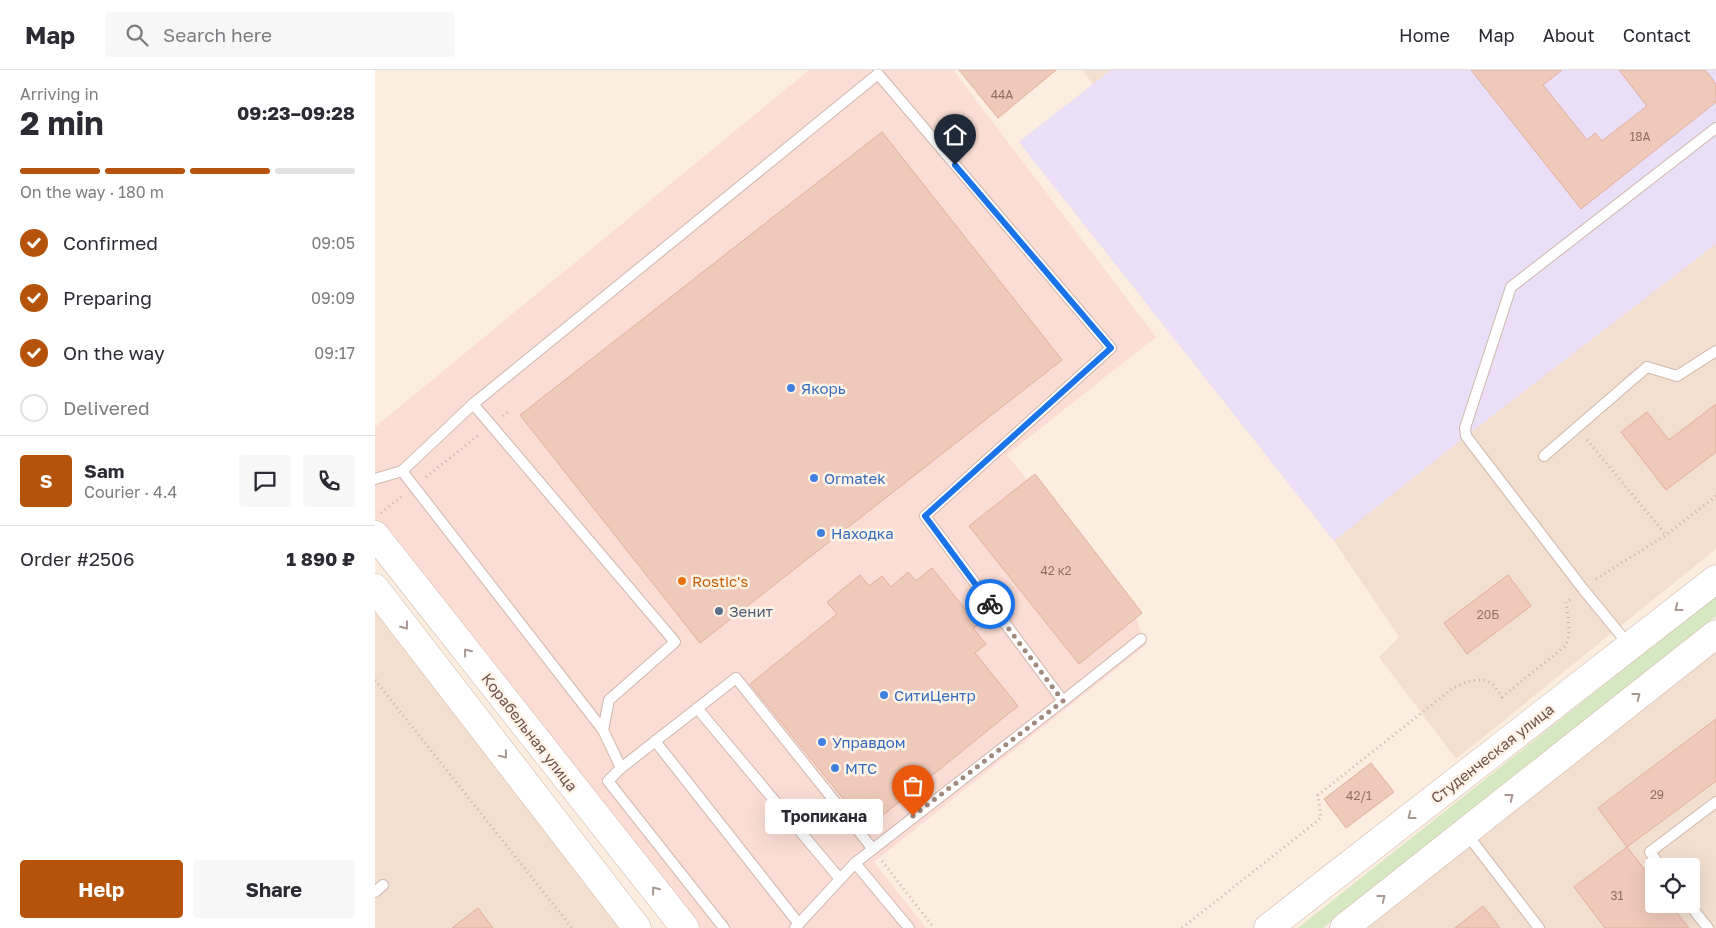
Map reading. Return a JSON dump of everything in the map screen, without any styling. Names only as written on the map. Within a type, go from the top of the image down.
[{"type":"main road","name":"Корабельная улица","points":[[375,535],[685,928]]},
{"type":"main road","name":"Студенческая улица","points":[[1268,928],[1716,578]]},
{"type":"main road","points":[[375,588],[637,928]]},
{"type":"main road","points":[[1344,928],[1716,634]]},
{"type":"lane","points":[[375,479],[401,471],[473,404],[877,74],[1111,348],[925,516],[1063,701]]},
{"type":"lane","points":[[1629,646],[1466,436],[1465,428],[1511,287],[1716,128]]},
{"type":"lane","points":[[1544,456],[1647,366],[1677,376],[1716,351]]},
{"type":"lane","points":[[473,404],[675,642],[609,700],[603,730]]},
{"type":"lane","points":[[401,471],[603,730],[621,768]]},
{"type":"lane","points":[[655,741],[797,926],[855,863],[872,848],[1141,639]]},
{"type":"lane","points":[[724,928],[608,781],[621,768],[736,678],[872,848]]},
{"type":"lane","points":[[697,708],[840,879]]},
{"type":"lane","points":[[1654,858],[1650,852],[1716,802]]},
{"type":"lane","points":[[1466,832],[1539,928]]},
{"type":"lane","points":[[855,863],[909,928]]},
{"type":"lane","points":[[1696,913],[1708,928]]},
{"type":"path","points":[[375,518],[508,412]]},
{"type":"path","points":[[1577,428],[1666,535]]},
{"type":"path","points":[[1182,928],[1321,818],[1318,795],[1453,688],[1473,680],[1489,682],[1502,697],[1564,648],[1567,645],[1569,635],[1566,602],[1601,575],[1666,535],[1716,496]]},
{"type":"path","points":[[375,680],[572,928]]},
{"type":"path","points":[[872,848],[934,928]]},
{"type":"shaded area","points":[[809,70],[953,70],[1156,337],[1007,455],[1132,608],[1146,645],[874,862],[926,928],[687,928],[375,518],[375,427]]},
{"type":"shaded area","points":[[1082,70],[1716,70],[1716,549],[1456,759],[1379,657],[1399,637],[1334,541],[1019,142],[1093,84]]},
{"type":"shaded area","points":[[1111,70],[1716,70],[1716,244],[1466,436],[1334,541],[1019,142]]},
{"type":"shaded area","points":[[375,609],[626,928],[375,928]]},
{"type":"shaded area","points":[[1716,649],[1716,928],[1362,928]]},
{"type":"green space","points":[[1716,596],[1716,616],[1323,928],[1298,928]]},
{"type":"building","points":[[959,70],[1056,70],[998,118]]},
{"type":"building","points":[[1471,70],[1562,70],[1543,85],[1587,140],[1595,133],[1602,141],[1647,106],[1619,70],[1705,70],[1716,84],[1716,102],[1581,209]]},
{"type":"building","name":"Якорь","points":[[882,132],[1062,360],[700,643],[520,415]]},
{"type":"building","points":[[1716,404],[1716,452],[1666,490],[1621,432],[1647,412],[1669,440]]},
{"type":"building","points":[[1035,474],[1142,613],[1079,664],[969,526]]},
{"type":"building","name":"СитиЦентр","points":[[932,568],[978,625],[973,628],[986,644],[975,653],[1018,706],[867,828],[750,684],[837,614],[827,602],[860,575],[869,586],[882,576],[891,587],[908,572],[916,581]]},
{"type":"building","points":[[1508,575],[1531,606],[1467,654],[1444,623]]},
{"type":"building","points":[[1716,719],[1716,781],[1627,847],[1598,808]]},
{"type":"building","points":[[1371,763],[1394,792],[1346,828],[1324,799]]},
{"type":"building","points":[[1627,847],[1645,870],[1645,913],[1677,913],[1689,928],[1605,928],[1574,887]]},
{"type":"building","points":[[1483,906],[1500,928],[1455,928]]},
{"type":"building","points":[[478,908],[493,928],[452,928]]},
{"type":"way so far","points":[[913,816],[1063,701],[990,604]]},
{"type":"place","name":"Якорь","points":[[791,388]]},
{"type":"place","name":"Ormatek","points":[[814,478]]},
{"type":"place","name":"Находка","points":[[821,533]]},
{"type":"place","name":"Rostic's","points":[[682,581]]},
{"type":"place","name":"Зенит","points":[[719,611]]},
{"type":"place","name":"СитиЦентр","points":[[884,695]]},
{"type":"place","name":"Управдом","points":[[822,742]]},
{"type":"place","name":"МТС","points":[[835,768]]},
{"type":"place","name":"Тропикана","points":[[913,816]]},
{"type":"route","points":[[955,165],[1111,348],[925,516],[990,604]]}]
